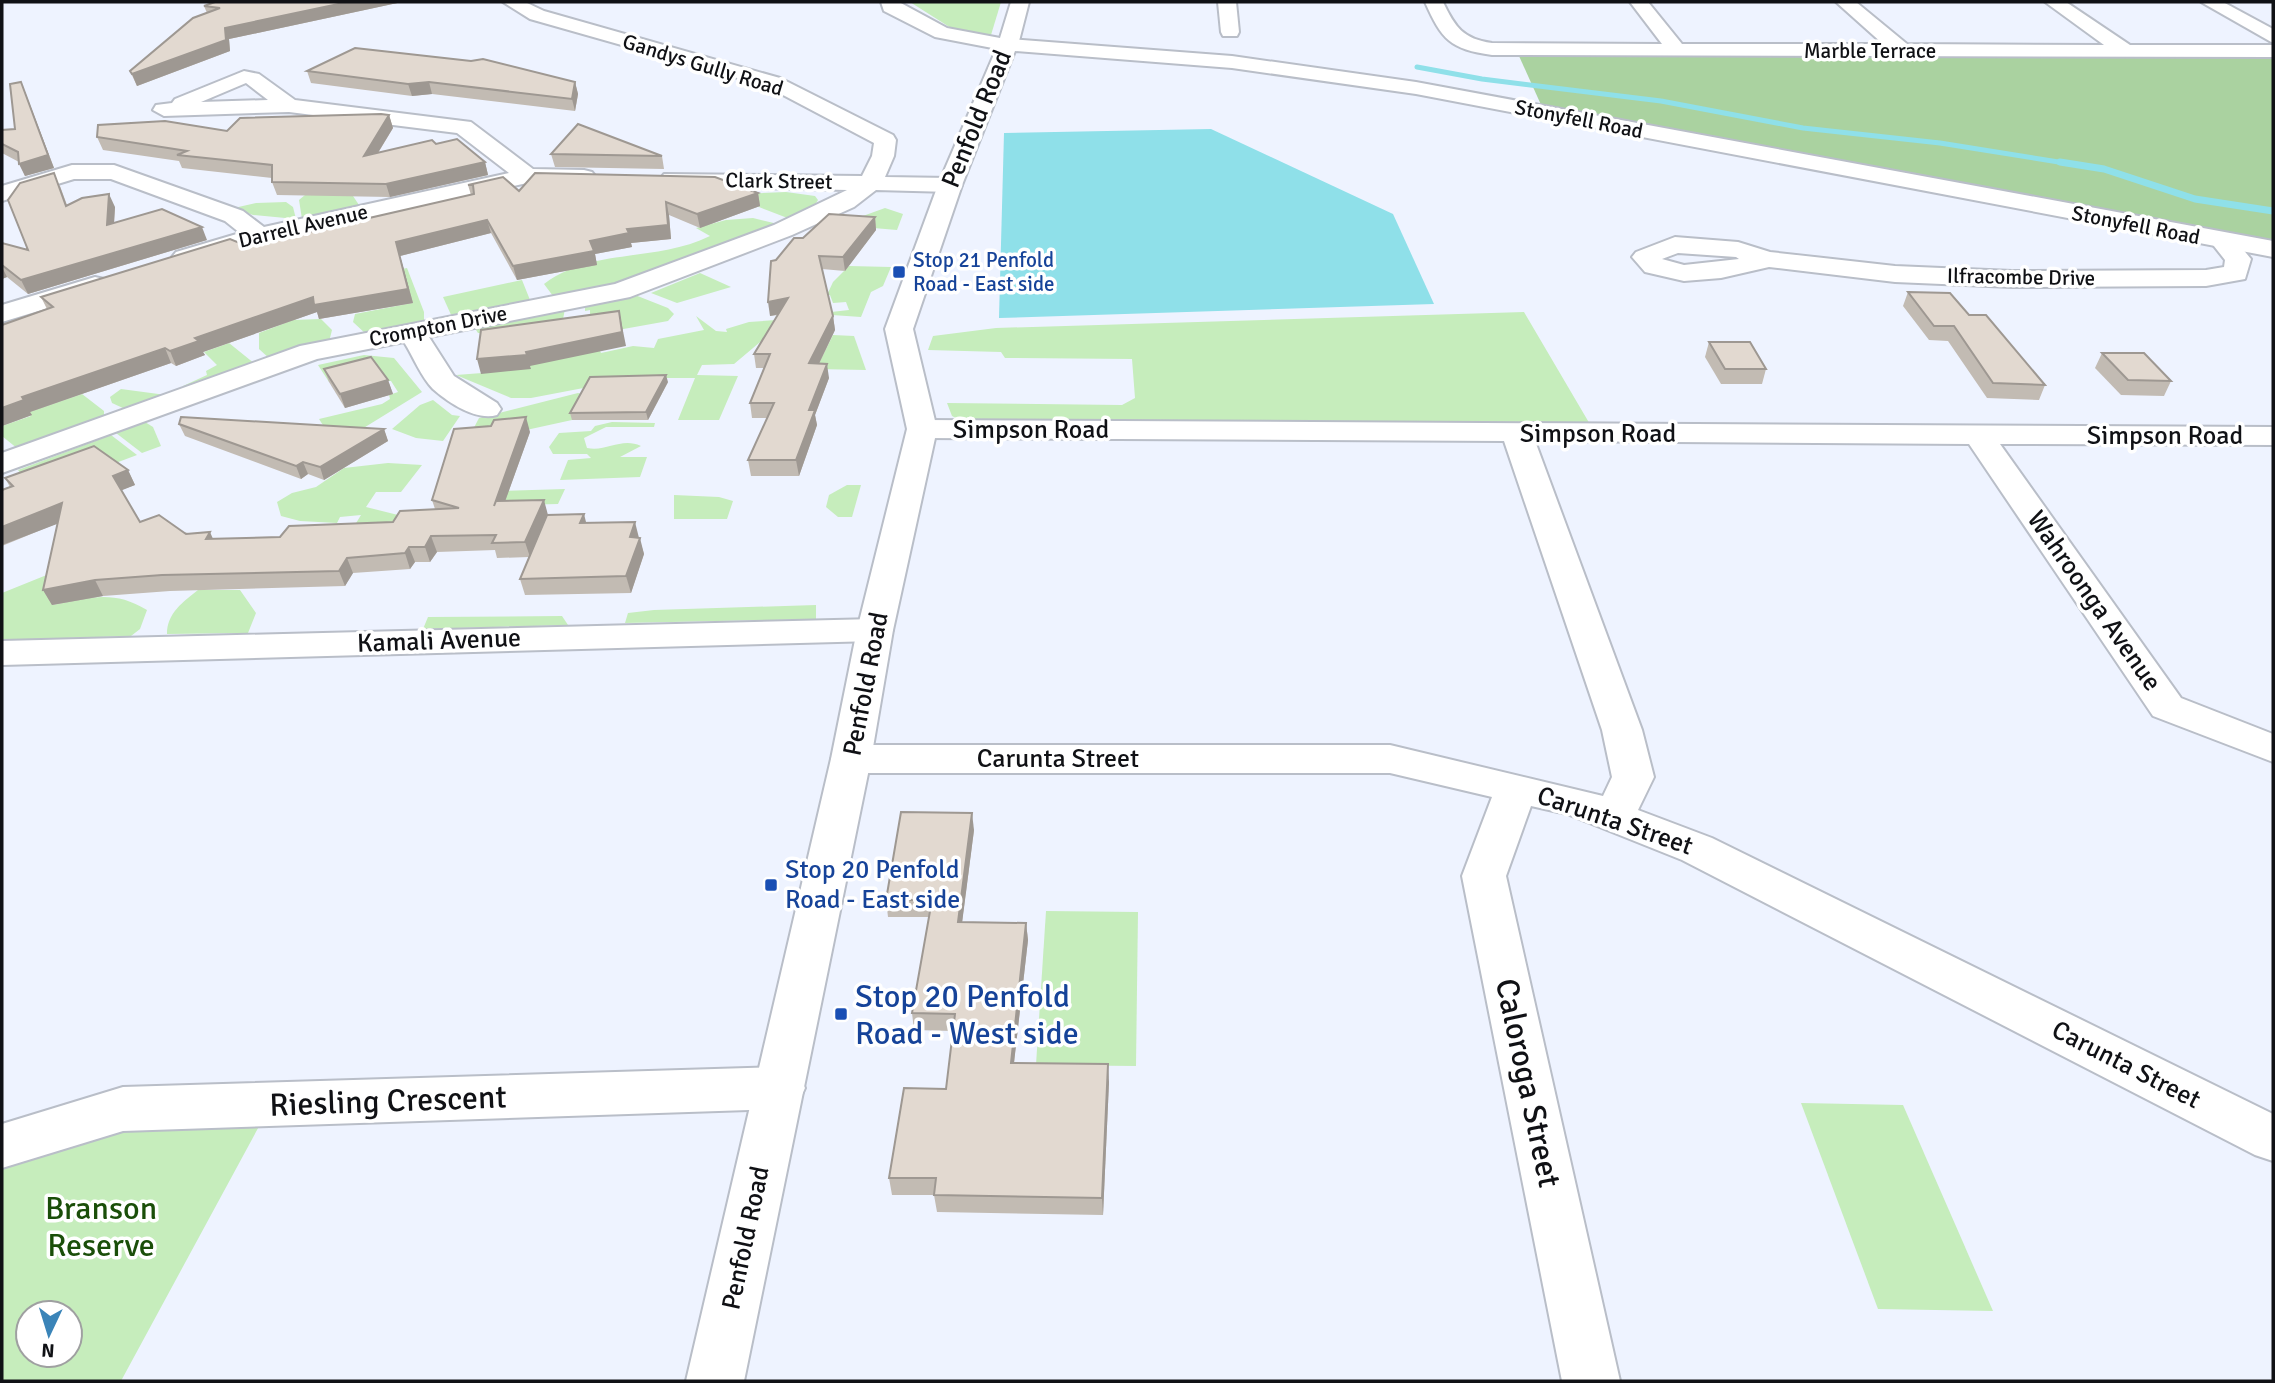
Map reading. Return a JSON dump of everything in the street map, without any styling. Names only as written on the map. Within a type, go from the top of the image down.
[{"type":"street","name":"Gandys Gully Road","points":[[512,2],[537,15],[774,82],[885,140],[883,156],[870,184]]},
{"type":"street","name":"Stonyfell Road","points":[[890,2],[890,7],[942,33],[1008,45],[1232,62],[1416,88],[2273,249]]},
{"type":"street","name":"Penfold Road","points":[[715,1381],[851,759],[876,630],[922,429],[899,329],[950,185],[1008,45],[1020,2]]},
{"type":"street","points":[[1227,2],[1230,32]]},
{"type":"street","name":"Marble Terrace","points":[[1434,2],[1450,38],[1467,47],[1678,51],[2273,51]]},
{"type":"street","points":[[1639,2],[1678,51]]},
{"type":"street","points":[[1845,2],[1903,51]]},
{"type":"street","points":[[2054,2],[2126,51]]},
{"type":"street","points":[[2210,2],[2273,37]]},
{"type":"street","points":[[289,106],[463,127],[527,176],[611,178]]},
{"type":"street","points":[[2,194],[72,173],[114,172],[234,216],[259,234]]},
{"type":"street","name":"Darrell Avenue","points":[[156,266],[259,234],[527,176]]},
{"type":"street","name":"Clark Street","points":[[652,179],[950,185]]},
{"type":"street","name":"Crompton Drive","points":[[2,464],[310,352],[621,291],[783,230],[846,202],[870,184]]},
{"type":"street","name":"Ilfracombe Drive","points":[[1768,259],[1908,275],[2012,279],[2206,278],[2236,273],[2238,259],[2223,241]]},
{"type":"street","points":[[2,314],[118,278]]},
{"type":"street","points":[[412,332],[443,382],[486,409]]},
{"type":"street","name":"Simpson Road","points":[[922,429],[1980,437],[2273,436]]},
{"type":"street","points":[[1517,434],[1622,730],[1633,777],[1614,817]]},
{"type":"street","name":"Wahroonga Avenue","points":[[1980,437],[2167,707],[2273,749]]},
{"type":"street","name":"Kamali Avenue","points":[[2,653],[876,630]]},
{"type":"street","name":"Carunta Street","points":[[851,759],[1390,759],[1577,802],[1697,849],[2273,1139]]},
{"type":"street","name":"Caloroga Street","points":[[1516,788],[1484,876],[1591,1381]]},
{"type":"street","name":"Riesling Crescent","points":[[2,1146],[123,1109],[780,1088]]},
{"type":"green space","points":[[910,2],[1001,2],[991,35],[951,28]]},
{"type":"green space","points":[[1519,56],[2273,57],[2273,242],[1542,107]]},
{"type":"green space","points":[[786,192],[815,196],[818,200],[813,208],[790,219],[759,207],[741,194]]},
{"type":"green space","points":[[351,193],[361,208],[302,219],[299,200],[305,195]]},
{"type":"green space","points":[[286,202],[293,207],[296,219],[253,215],[234,208],[256,203]]},
{"type":"green space","points":[[885,208],[903,214],[897,230],[838,225]]},
{"type":"green space","points":[[753,218],[778,224],[615,285],[553,296],[544,284],[563,272],[583,265],[668,250],[710,236],[696,228],[726,220]]},
{"type":"green space","points":[[849,266],[891,267],[883,286],[871,292],[861,317],[832,315],[831,312],[849,310],[846,302],[833,303],[830,295],[827,295],[833,282]]},
{"type":"green space","points":[[407,268],[424,312],[424,322],[366,334],[353,322],[355,314],[412,303],[358,278]]},
{"type":"green space","points":[[700,273],[731,287],[677,303],[651,293]]},
{"type":"green space","points":[[522,280],[530,300],[526,302],[452,317],[443,297]]},
{"type":"green space","points":[[635,295],[668,308],[674,314],[668,321],[590,335],[590,310],[585,311],[585,305]]},
{"type":"green space","points":[[565,309],[563,319],[499,334],[478,333],[474,327]]},
{"type":"green space","points":[[1524,312],[1591,426],[964,422],[952,416],[947,403],[1122,405],[1135,398],[1132,359],[1005,358],[1001,352],[928,350],[933,336],[996,328]]},
{"type":"green space","points":[[696,316],[716,331],[727,332],[726,329],[749,322],[776,320],[766,337],[734,364],[702,365],[697,375],[738,376],[719,420],[678,420],[695,378],[636,378],[531,398],[511,398],[456,375],[482,373],[596,342],[601,353],[633,346],[654,348],[658,339],[704,330]]},
{"type":"green space","points":[[321,319],[332,330],[329,342],[270,359],[259,349],[259,333],[293,320]]},
{"type":"green space","points":[[833,335],[854,336],[866,370],[816,369]]},
{"type":"green space","points":[[229,343],[255,364],[187,389],[183,386],[207,375],[206,371],[217,365],[204,352]]},
{"type":"green space","points":[[364,355],[394,358],[422,392],[336,445],[319,419],[382,404],[390,399],[389,395],[398,392],[391,381],[329,382],[318,365]]},
{"type":"green space","points":[[121,389],[166,395],[125,409],[112,403],[110,397]]},
{"type":"green space","points":[[578,393],[586,395],[572,420],[466,443],[479,418]]},
{"type":"green space","points":[[82,394],[104,411],[104,418],[18,449],[2,436],[2,426],[31,416],[29,412]]},
{"type":"green space","points":[[433,400],[452,415],[460,416],[443,441],[416,438],[392,429],[420,405]]},
{"type":"green space","points":[[145,422],[153,427],[161,446],[142,453],[116,433]]},
{"type":"green space","points":[[612,422],[655,423],[654,427],[606,427],[584,438],[587,448],[594,449],[627,443],[641,446],[620,457],[647,457],[640,477],[560,480],[568,460],[591,458],[587,454],[553,454],[549,447],[559,433],[591,431],[595,426]]},
{"type":"green space","points":[[111,435],[137,455],[113,464],[21,474],[18,470]]},
{"type":"green space","points":[[388,463],[422,465],[401,492],[376,492],[366,507],[410,518],[347,538],[361,515],[340,517],[337,523],[300,521],[281,516],[277,502],[292,493],[316,487],[344,468]]},
{"type":"green space","points":[[847,485],[861,485],[852,517],[838,517],[826,507],[829,495]]},
{"type":"green space","points":[[565,489],[558,504],[484,506],[469,492]]},
{"type":"green space","points":[[674,495],[719,497],[733,501],[727,519],[674,519]]},
{"type":"green space","points":[[59,570],[52,605],[101,597],[123,599],[147,610],[140,629],[131,636],[2,640],[2,593]]},
{"type":"green space","points":[[198,590],[240,590],[256,613],[248,633],[167,634],[173,614]]},
{"type":"green space","points":[[816,605],[816,619],[625,623],[628,613],[654,610]]},
{"type":"green space","points":[[562,616],[568,625],[423,629],[428,617]]},
{"type":"green space","points":[[1046,911],[1138,912],[1136,1066],[1036,1065]]},
{"type":"green space","points":[[1801,1103],[1903,1105],[1993,1311],[1878,1309]]},
{"type":"green space","name":"Branson Reserve","points":[[263,1119],[121,1381],[2,1381],[2,1161],[120,1123]]},
{"type":"water","points":[[1211,129],[1393,214],[1434,304],[999,318],[1004,133]]},
{"type":"building","points":[[215,2],[348,2],[225,28],[226,40],[132,74],[130,71],[193,18],[220,8],[204,6]]},
{"type":"building","points":[[355,48],[471,61],[483,59],[575,82],[572,99],[429,82],[408,84],[307,71]]},
{"type":"building","points":[[21,82],[48,155],[19,164],[18,152],[2,144],[2,130],[15,129],[10,84]]},
{"type":"building","points":[[389,115],[364,156],[432,140],[436,144],[457,139],[485,162],[386,184],[272,182],[272,165],[177,155],[187,151],[97,137],[98,125],[165,121],[227,131],[240,118]]},
{"type":"building","points":[[578,124],[662,156],[551,154]]},
{"type":"building","points":[[54,173],[66,206],[82,198],[109,194],[107,225],[162,209],[202,227],[21,280],[2,265],[2,243],[28,250],[8,200],[20,183]]},
{"type":"building","points":[[535,173],[715,177],[758,193],[697,214],[666,202],[668,225],[627,229],[629,233],[590,241],[594,251],[513,266],[487,220],[396,242],[408,289],[314,305],[313,297],[195,338],[199,341],[170,351],[165,348],[22,397],[24,400],[2,408],[2,325],[53,307],[41,297],[230,239],[247,246],[474,194],[473,185],[468,185],[503,177],[519,191]]},
{"type":"building","points":[[829,214],[875,217],[843,257],[819,256],[833,316],[809,363],[827,364],[809,410],[815,410],[796,460],[748,460],[774,403],[750,403],[770,354],[754,354],[788,298],[768,302],[771,261],[776,260],[794,238],[803,238]]},
{"type":"building","points":[[1908,292],[1950,293],[1969,315],[1986,315],[2045,385],[1993,383],[1954,326],[1934,326]]},
{"type":"building","points":[[619,311],[622,332],[526,352],[527,355],[477,359],[481,330]]},
{"type":"building","points":[[1709,342],[1750,342],[1766,369],[1725,369]]},
{"type":"building","points":[[2102,353],[2144,353],[2171,381],[2128,380]]},
{"type":"building","points":[[371,357],[388,380],[340,394],[324,369]]},
{"type":"building","points":[[666,375],[646,412],[570,413],[590,377]]},
{"type":"building","points":[[181,417],[384,429],[320,467],[303,462],[296,466],[179,424]]},
{"type":"building","points":[[526,417],[494,506],[496,501],[544,500],[525,542],[492,543],[496,535],[431,536],[425,547],[409,547],[405,553],[347,558],[339,571],[162,575],[95,580],[43,590],[62,503],[2,527],[2,490],[13,486],[5,478],[94,446],[128,470],[113,476],[140,522],[159,515],[186,534],[210,532],[206,539],[280,537],[289,526],[393,522],[400,511],[459,508],[432,500],[454,429],[491,426],[494,420]]},
{"type":"building","points":[[584,514],[580,523],[635,522],[630,537],[640,538],[626,576],[520,579],[547,515]]},
{"type":"building","points":[[901,812],[972,813],[958,922],[1026,923],[1011,1063],[1108,1064],[1102,1198],[934,1195],[936,1178],[889,1178],[904,1088],[946,1089],[955,1014],[912,1013],[932,900],[886,900]]},
{"type":"waterway","points":[[1417,67],[1482,79],[1661,101],[1803,128],[1940,143],[2071,164]]},
{"type":"waterway","points":[[2060,162],[2104,169],[2195,199],[2273,211]]},
{"type":"place","name":"Stop 21 Penfold Road - East side","points":[[899,272]]},
{"type":"place","name":"Stop 20 Penfold Road - East side","points":[[771,885]]},
{"type":"place","name":"Stop 20 Penfold Road - West side","points":[[841,1014]]}]
